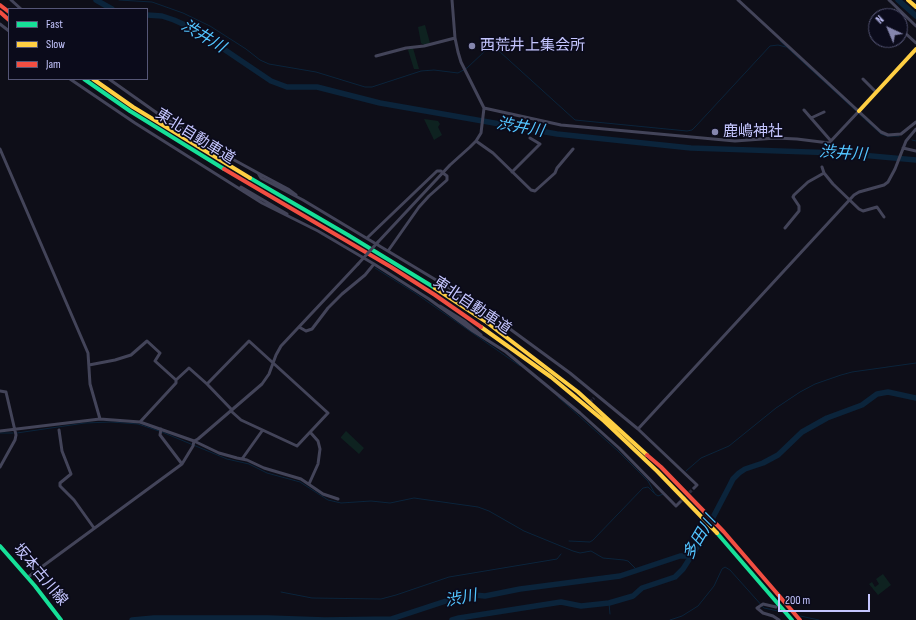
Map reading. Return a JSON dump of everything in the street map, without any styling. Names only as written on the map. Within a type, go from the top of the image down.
[{"type":"main road","points":[[908,0],[916,7]]},
{"type":"main road","points":[[0,4],[8,11]]},
{"type":"main road","points":[[0,12],[8,19]]},
{"type":"main road","points":[[858,112],[916,49]]},
{"type":"main road","name":"東北自動車道","points":[[82,80],[169,136],[391,267],[488,331],[546,373],[633,448],[689,503],[720,536],[777,605],[792,619]]},
{"type":"main road","name":"東北自動車道","points":[[94,80],[133,107],[196,146],[394,263],[486,321],[555,373],[662,467],[724,532],[800,620]]},
{"type":"main road","name":"坂本古川線","points":[[0,546],[28,577],[61,620]]},
{"type":"street","points":[[11,0],[20,8]]},
{"type":"street","points":[[28,577],[182,464],[193,443],[262,384],[269,374],[281,346],[454,161],[476,141],[481,132],[484,109],[458,52],[455,38],[452,0]]},
{"type":"street","points":[[889,0],[916,26]]},
{"type":"street","points":[[741,1],[881,132],[888,135],[903,134],[916,122]]},
{"type":"street","points":[[0,24],[8,30]]},
{"type":"street","points":[[908,36],[916,43]]},
{"type":"street","points":[[376,56],[455,38]]},
{"type":"street","points":[[912,53],[916,57]]},
{"type":"street","points":[[863,79],[876,92]]},
{"type":"street","points":[[71,80],[135,123],[267,205],[318,231],[374,264],[506,352],[580,413],[619,448],[676,506],[680,502]]},
{"type":"street","points":[[77,84],[82,80]]},
{"type":"street","points":[[110,80],[157,113],[216,150],[288,189],[303,200]]},
{"type":"street","points":[[484,109],[546,123],[611,130],[735,141],[776,138],[829,143],[858,112]]},
{"type":"street","points":[[804,110],[831,141]]},
{"type":"street","points":[[811,118],[824,112]]},
{"type":"street","points":[[638,429],[850,200],[859,192],[886,184],[890,180],[906,141],[916,129]]},
{"type":"street","points":[[512,172],[540,144],[530,138]]},
{"type":"street","points":[[476,141],[531,190],[535,191],[555,173],[557,168],[573,149]]},
{"type":"street","points":[[0,149],[88,353],[90,384],[100,419]]},
{"type":"street","points":[[902,150],[916,151]]},
{"type":"street","points":[[822,167],[824,173],[833,184],[850,200],[864,211],[877,207],[884,217]]},
{"type":"street","points":[[367,238],[437,171],[444,172],[447,176],[447,180],[419,207],[388,251]]},
{"type":"street","points":[[258,173],[261,178],[303,200],[367,238],[454,290],[495,317],[570,373],[596,396],[638,429],[698,485],[694,488]]},
{"type":"street","points":[[785,228],[799,211],[799,206],[793,197],[794,195],[808,182],[824,173]]},
{"type":"street","points":[[233,184],[270,202],[295,219]]},
{"type":"street","points":[[299,327],[306,331],[312,329],[328,308],[342,294],[366,275],[374,264]]},
{"type":"street","points":[[454,290],[457,295],[473,307],[495,317]]},
{"type":"street","points":[[436,304],[464,320],[477,330],[484,338]]},
{"type":"street","points":[[89,365],[131,355],[147,341],[160,353],[155,361],[176,380]]},
{"type":"street","points":[[140,422],[176,383],[176,380],[189,368],[207,384],[241,420],[297,446],[328,413],[249,341],[207,384]]},
{"type":"street","points":[[0,391],[6,392],[16,434],[15,440],[0,467]]},
{"type":"street","points":[[580,413],[583,410]]},
{"type":"street","points":[[0,431],[100,419],[140,422],[219,453],[242,459],[264,468],[301,479],[323,494],[338,499]]},
{"type":"street","points":[[59,430],[62,450],[71,474],[60,483],[60,486],[74,500],[94,528]]},
{"type":"street","points":[[161,430],[182,464]]},
{"type":"street","points":[[242,459],[262,431]]},
{"type":"street","points":[[309,484],[318,464],[320,448],[318,441],[310,432]]},
{"type":"street","points":[[777,605],[761,605],[757,608],[761,612],[773,616],[779,620]]},
{"type":"green space","points":[[425,25],[430,43],[424,45],[421,43],[418,27]]},
{"type":"green space","points":[[413,48],[419,69],[414,69],[408,50]]},
{"type":"green space","points":[[424,119],[438,121],[440,124],[438,127],[442,135],[434,140]]},
{"type":"green space","points":[[346,431],[364,448],[359,454],[341,438]]},
{"type":"green space","points":[[883,574],[891,585],[878,595],[869,584],[872,582],[875,587],[879,584],[876,579]]},
{"type":"waterway","name":"渋井川","points":[[96,0],[110,8]]},
{"type":"waterway","points":[[119,0],[152,2],[183,13],[210,26],[246,49],[260,60],[269,64],[316,72],[365,87],[372,87],[421,71],[434,70],[458,73],[467,68],[485,51],[495,50],[499,51],[575,120],[687,131],[692,130],[696,126],[770,46],[778,45],[786,47]]},
{"type":"waterway","points":[[898,0],[916,16]]},
{"type":"waterway","name":"渋井川","points":[[148,15],[162,16],[194,29],[271,81],[287,87],[317,87],[380,103],[557,134],[691,148],[839,153],[916,160]]},
{"type":"waterway","points":[[780,41],[856,111]]},
{"type":"waterway","points":[[858,113],[881,134],[887,136],[899,136]]},
{"type":"waterway","points":[[912,140],[916,141]]},
{"type":"waterway","points":[[375,268],[415,293],[520,366]]},
{"type":"waterway","points":[[686,471],[701,458],[729,446],[776,408],[815,384],[852,372],[916,363]]},
{"type":"waterway","name":"多田川","points":[[452,620],[561,602],[581,606],[609,603],[633,596],[642,588],[675,577],[683,569],[699,544],[733,479],[739,473],[778,455],[802,432],[827,418],[862,405],[877,394],[888,392],[916,398]]},
{"type":"waterway","points":[[558,397],[618,451],[648,481],[655,494],[658,496],[663,494]]},
{"type":"waterway","points":[[17,433],[85,423],[111,422],[138,424],[159,431]]},
{"type":"waterway","points":[[162,432],[227,459],[249,464],[267,473],[300,482],[328,500],[341,503],[371,501],[390,503],[414,498],[478,507],[489,511],[524,531],[573,551],[580,553],[591,551],[603,558],[628,561],[637,570]]},
{"type":"waterway","points":[[0,433],[13,433]]},
{"type":"waterway","points":[[569,541],[590,542],[643,488],[648,487],[654,493]]},
{"type":"waterway","points":[[281,592],[312,598],[381,599],[449,577],[557,559],[561,554]]},
{"type":"waterway","name":"渋川","points":[[132,620],[154,618],[268,618],[325,620],[391,619],[449,600],[474,595],[485,596],[520,589],[620,576],[680,556],[691,556]]},
{"type":"waterway","points":[[670,620],[682,616],[698,606],[714,586],[722,569],[725,567],[730,570],[764,608],[783,612]]},
{"type":"waterway","points":[[609,603],[610,614]]},
{"type":"waterway","points":[[800,616],[819,620]]},
{"type":"tunnel","points":[[590,402],[594,398]]},
{"type":"tunnel","points":[[680,502],[694,488]]},
{"type":"traffic: fast","points":[[85,80],[130,111],[224,169]]},
{"type":"traffic: fast","points":[[250,178],[435,288]]},
{"type":"traffic: fast","points":[[717,533],[792,620]]},
{"type":"traffic: fast","points":[[0,546],[35,586],[61,620]]},
{"type":"traffic: slow","points":[[908,0],[916,7]]},
{"type":"traffic: slow","points":[[859,111],[916,49]]},
{"type":"traffic: slow","points":[[94,80],[133,107],[250,178]]},
{"type":"traffic: slow","points":[[435,288],[485,321],[578,392],[647,455]]},
{"type":"traffic: slow","points":[[481,327],[551,377],[604,421],[657,471],[717,533]]},
{"type":"traffic: jam","points":[[0,5],[8,11]]},
{"type":"traffic: jam","points":[[0,12],[8,19]]},
{"type":"traffic: jam","points":[[224,169],[391,267],[481,327]]},
{"type":"traffic: jam","points":[[647,455],[661,467],[724,532],[800,620]]},
{"type":"place","name":"西荒井上集会所","points":[[472,46]]},
{"type":"place","name":"鹿嶋神社","points":[[715,132]]}]
